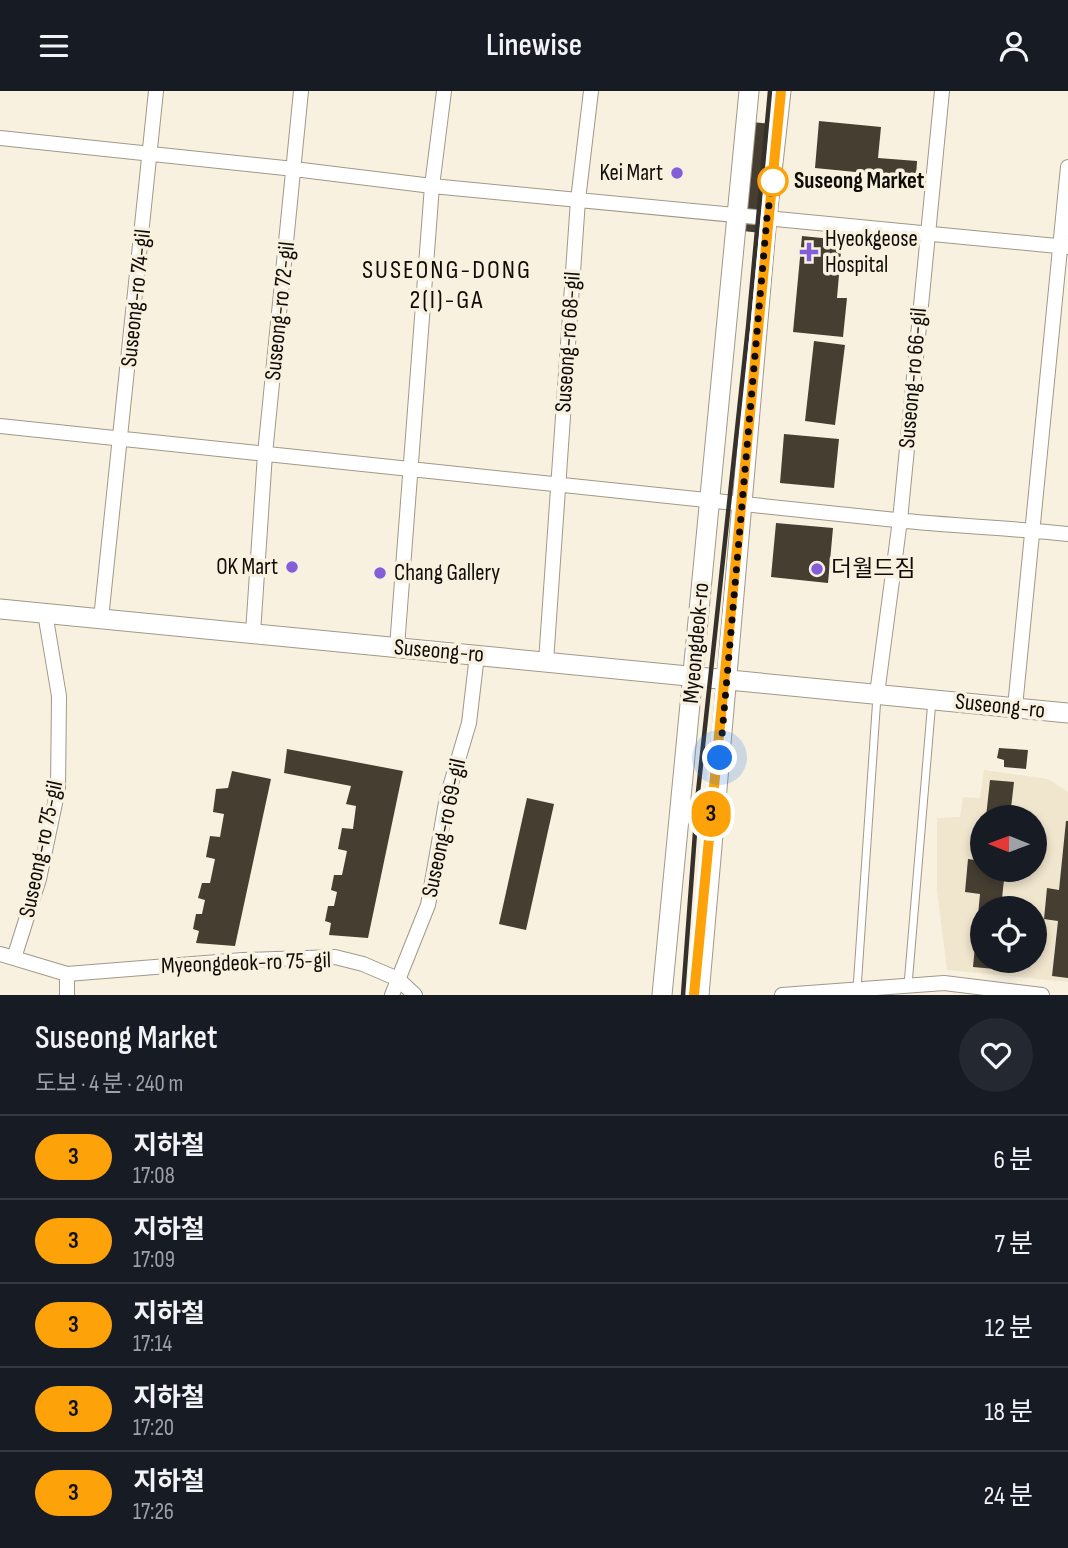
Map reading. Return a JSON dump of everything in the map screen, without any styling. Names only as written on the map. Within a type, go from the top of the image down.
[{"type":"main road","name":"Myeongdeok-ro","points":[[662,995],[749,91]]},
{"type":"main road","name":"Myeongdeok-ro","points":[[699,995],[767,217],[781,91]]},
{"type":"main road","name":"Suseong-ro","points":[[0,609],[1068,713]]},
{"type":"street","name":"Suseong-ro 74-gil","points":[[101,619],[156,91]]},
{"type":"street","name":"Suseong-ro 72-gil","points":[[253,633],[265,454],[301,91]]},
{"type":"street","points":[[397,647],[432,186],[444,91]]},
{"type":"street","name":"Suseong-ro 68-gil","points":[[546,662],[579,200],[591,91]]},
{"type":"street","name":"Suseong-ro 66-gil","points":[[877,694],[900,520],[942,91]]},
{"type":"street","points":[[0,138],[432,186],[1064,247]]},
{"type":"street","points":[[1015,708],[1064,247],[1068,167]]},
{"type":"street","points":[[0,426],[410,471],[1068,534]]},
{"type":"street","name":"Suseong-ro 75-gil","points":[[7,956],[39,879],[58,789],[59,696],[45,613]]},
{"type":"street","name":"Suseong-ro 69-gil","points":[[392,995],[428,905],[447,797],[469,723],[477,655]]},
{"type":"street","points":[[7,956],[67,974],[67,995]]},
{"type":"street","name":"Myeongdeok-ro 75-gil","points":[[67,974],[243,960],[335,957],[363,964],[398,979],[415,995]]},
{"type":"street","points":[[782,995],[944,983],[1042,995]]},
{"type":"lane","points":[[856,989],[877,694]]},
{"type":"lane","name":"Suseong-ro","points":[[908,985],[932,699]]},
{"type":"shaded area","points":[[984,770],[1048,779],[1068,792],[1068,982],[977,973],[1047,973],[1047,896],[970,896],[970,972],[947,970],[937,891],[937,818],[960,817],[963,797],[980,798]]},
{"type":"building","points":[[743,121],[781,125],[770,234],[733,230]]},
{"type":"building","points":[[819,121],[881,127],[878,158],[917,161],[916,178],[815,168]]},
{"type":"building","points":[[802,236],[842,240],[837,298],[847,298],[843,337],[793,332]]},
{"type":"building","points":[[814,341],[845,345],[835,425],[805,421]]},
{"type":"building","points":[[784,434],[839,439],[834,488],[780,483]]},
{"type":"building","points":[[776,523],[833,528],[828,583],[771,577]]},
{"type":"building","points":[[999,748],[1028,750],[1026,769],[1004,767],[1004,760],[997,758]]},
{"type":"building","points":[[287,749],[403,771],[368,938],[329,935],[331,923],[325,921],[328,906],[334,906],[337,892],[331,890],[334,875],[342,875],[347,851],[338,849],[342,828],[353,829],[356,806],[346,804],[351,786],[284,773]]},
{"type":"building","points":[[232,771],[271,779],[235,946],[196,943],[199,931],[193,929],[196,914],[202,914],[205,900],[198,898],[202,883],[210,883],[215,859],[206,857],[210,836],[220,837],[224,814],[213,812],[216,789],[228,788]]},
{"type":"building","points":[[990,780],[1014,782],[1011,805],[987,805]]},
{"type":"building","points":[[527,798],[554,804],[526,930],[499,924]]},
{"type":"building","points":[[1068,821],[1068,978],[1052,976],[1058,921],[1047,919],[1046,896],[1047,888],[1059,890]]},
{"type":"building","points":[[968,859],[970,882],[1004,882],[1002,896],[980,896],[965,892]]},
{"type":"railway","points":[[683,995],[698,792],[748,327],[770,91]]},
{"type":"railway","points":[[763,274],[781,91]]},
{"type":"railway","points":[[694,995],[740,507]]},
{"type":"metro line","name":"3","points":[[694,995],[781,91]]},
{"type":"place","name":"Kei Mart","points":[[677,173]]},
{"type":"place","name":"Suseong Market","points":[[773,181]]},
{"type":"place","name":"Hyeokgeose Hospital","points":[[809,252]]},
{"type":"place","name":"OK Mart","points":[[292,567]]},
{"type":"place","name":"더월드짐","points":[[817,569]]},
{"type":"place","name":"Chang Gallery","points":[[380,573]]},
{"type":"district","name":"SUSEONG-DONG 2(I)-GA","points":[[447,284]]},
{"type":"route","points":[[720,758],[767,217],[773,181]]}]
